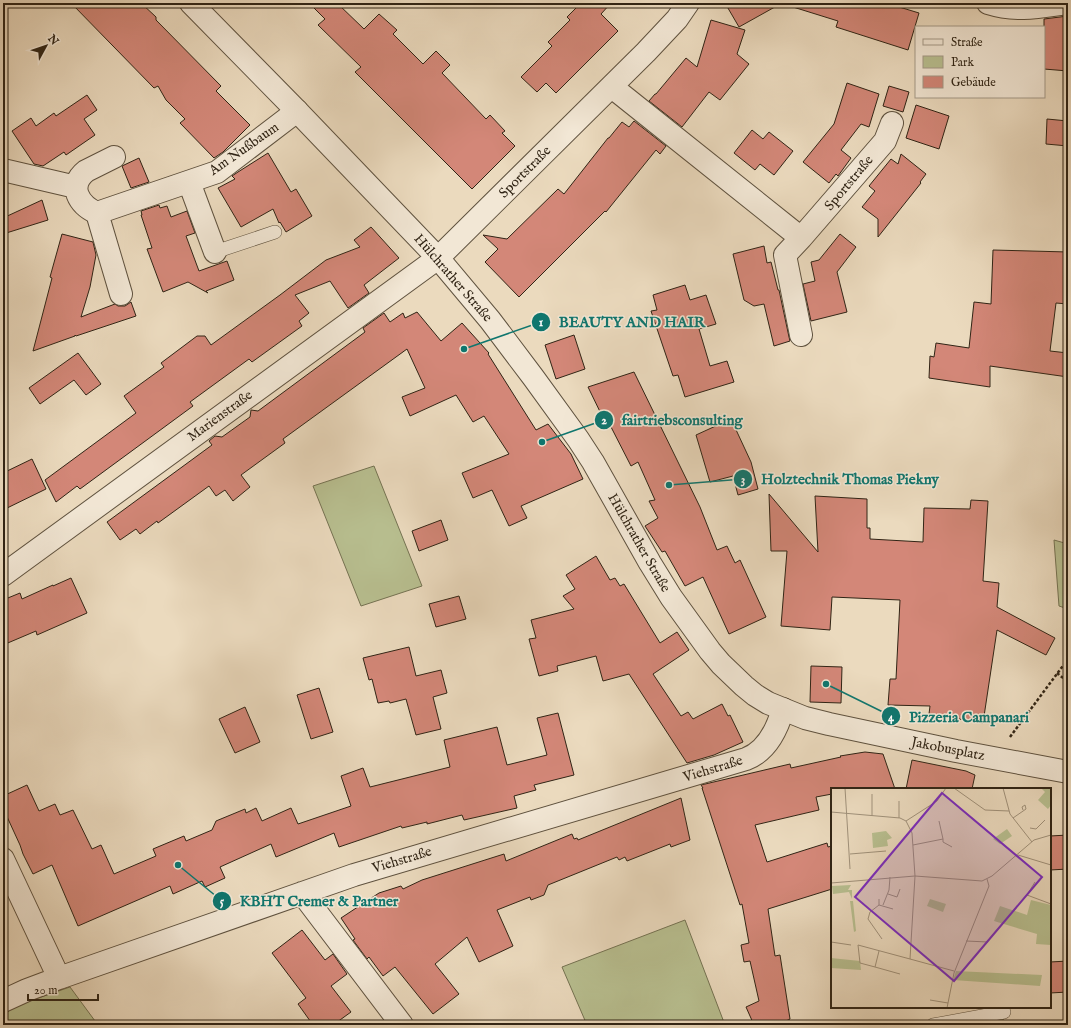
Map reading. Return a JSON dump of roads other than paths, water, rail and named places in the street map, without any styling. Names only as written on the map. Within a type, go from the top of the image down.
[{"type":"street","name":"Hülchrather Straße","points":[[191,3],[438,258],[490,320],[561,414],[593,462],[660,580],[710,651],[744,686],[762,699],[783,709]]},
{"type":"street","name":"Sportstraße","points":[[438,258],[666,31],[688,3]]},
{"type":"street","points":[[988,3],[1019,9],[1068,3]]},
{"type":"street","points":[[612,86],[801,238]]},
{"type":"street","name":"Am Nußbaum","points":[[97,213],[216,172],[297,111]]},
{"type":"street","name":"Sportstraße","points":[[801,335],[785,255],[884,141],[892,123]]},
{"type":"street","points":[[114,157],[82,174],[76,182],[76,187],[82,201],[89,209],[97,213],[121,294]]},
{"type":"street","points":[[3,170],[76,187]]},
{"type":"street","points":[[189,182],[214,252]]},
{"type":"street","name":"Marienstraße","points":[[3,575],[438,258]]},
{"type":"street","name":"Jakobusplatz","points":[[783,709],[805,718],[829,724],[956,751],[1068,772]]},
{"type":"street","name":"Viehstraße","points":[[3,1001],[59,978],[354,875],[746,759],[756,754],[770,740],[780,721],[783,709]]},
{"type":"street","points":[[3,859],[59,978]]},
{"type":"street","points":[[302,893],[402,1025]]},
{"type":"lane","points":[[214,252],[275,232]]},
{"type":"lane","points":[[933,1025],[1004,1012]]},
{"type":"place","name":"BEAUTY AND HAIR","points":[[464,349]]},
{"type":"place","name":"fairtriebsconsulting","points":[[542,442]]},
{"type":"place","name":"Holztechnik Thomas Piekny","points":[[669,485]]},
{"type":"place","name":"Pizzeria Campanari","points":[[826,684]]},
{"type":"place","name":"KBHT Cremer & Partner","points":[[178,865]]}]
